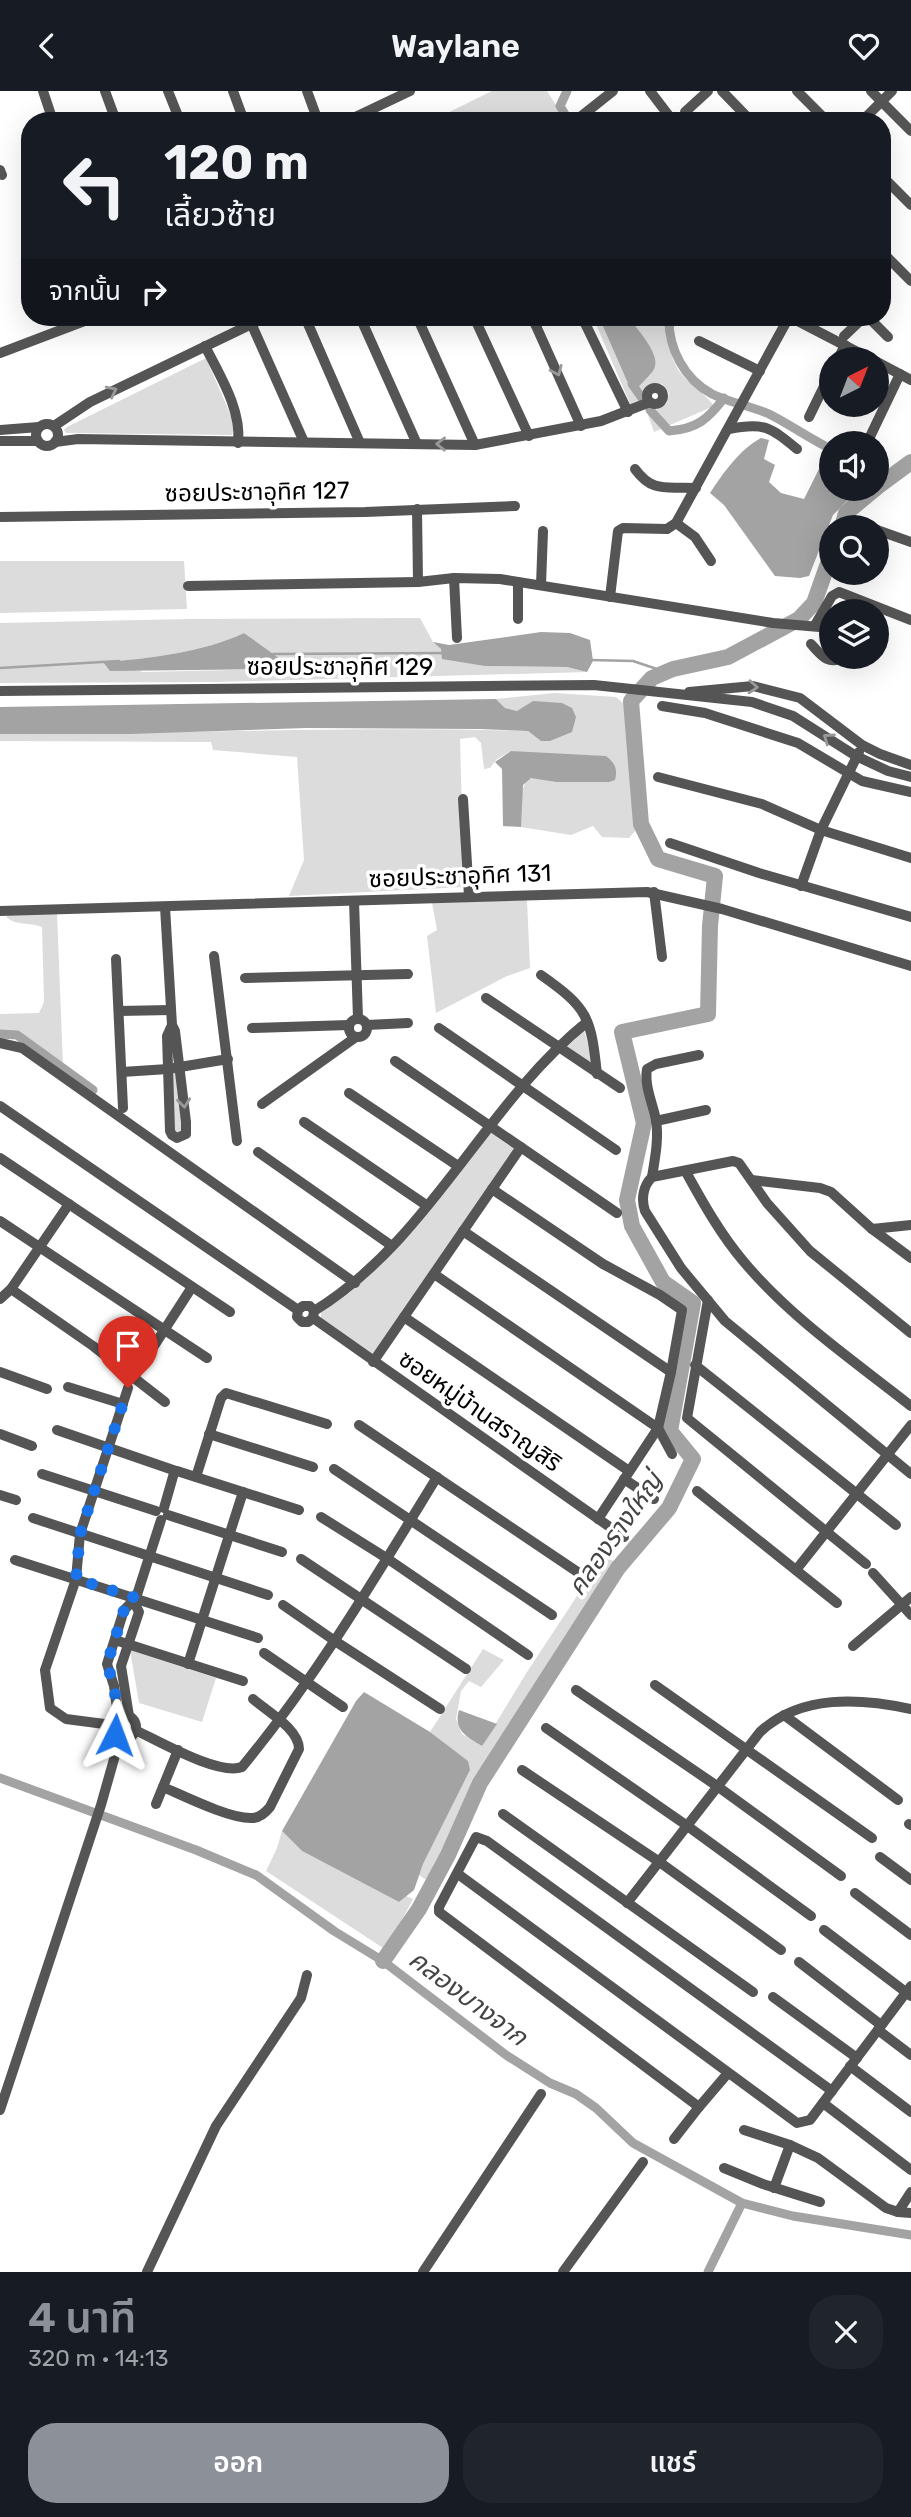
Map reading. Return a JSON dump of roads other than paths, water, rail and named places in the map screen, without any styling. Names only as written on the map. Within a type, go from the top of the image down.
[{"type":"street","points":[[43,91],[50,112]]},
{"type":"street","points":[[105,91],[113,112]]},
{"type":"street","points":[[169,91],[177,112]]},
{"type":"street","points":[[233,91],[241,112]]},
{"type":"street","points":[[307,91],[315,112]]},
{"type":"street","points":[[366,112],[410,91]]},
{"type":"street","points":[[587,112],[613,91]]},
{"type":"street","points":[[650,91],[664,112]]},
{"type":"street","points":[[685,112],[708,91]]},
{"type":"street","points":[[722,91],[742,112]]},
{"type":"street","points":[[797,91],[818,112]]},
{"type":"street","points":[[871,91],[911,131]]},
{"type":"street","points":[[871,112],[892,91]]},
{"type":"street","points":[[891,185],[911,205]]},
{"type":"street","points":[[891,261],[911,281]]},
{"type":"street","points":[[0,353],[71,326]]},
{"type":"street","points":[[0,430],[39,427],[44,424],[54,426],[90,402],[245,326]]},
{"type":"street","points":[[252,326],[304,442]]},
{"type":"street","points":[[309,326],[360,443]]},
{"type":"street","points":[[364,326],[417,444]]},
{"type":"street","points":[[421,326],[475,445]]},
{"type":"street","points":[[478,326],[529,436]]},
{"type":"street","points":[[537,326],[581,426]]},
{"type":"street","points":[[586,326],[628,412]]},
{"type":"street","points":[[610,597],[618,531],[623,528],[667,529],[676,523],[785,326]]},
{"type":"street","points":[[811,326],[854,347]]},
{"type":"street","points":[[843,347],[858,326]]},
{"type":"street","points":[[876,326],[888,337]]},
{"type":"street","points":[[699,341],[760,371]]},
{"type":"street","points":[[205,346],[236,415],[238,443]]},
{"type":"street","points":[[889,368],[911,380]]},
{"type":"street","points":[[873,431],[900,374]]},
{"type":"street","points":[[809,417],[819,397]]},
{"type":"street","points":[[0,442],[38,441],[46,446],[78,439],[475,445],[581,426],[650,403]]},
{"type":"street","points":[[732,424],[764,426],[797,449]]},
{"type":"street","points":[[54,426],[58,435],[55,442]]},
{"type":"street","points":[[38,441],[36,434],[39,427]]},
{"type":"street","points":[[635,470],[642,480],[651,486],[696,488]]},
{"type":"street","name":"ซอยประชาอุทิศ 127","points":[[0,517],[515,506]]},
{"type":"street","points":[[417,509],[418,582]]},
{"type":"street","points":[[676,523],[695,537],[711,561]]},
{"type":"street","points":[[541,585],[543,531]]},
{"type":"street","points":[[889,534],[911,542]]},
{"type":"street","points":[[454,578],[457,638]]},
{"type":"street","points":[[188,586],[418,582],[487,578],[773,623],[819,626]]},
{"type":"street","points":[[518,582],[518,619]]},
{"type":"street","points":[[830,599],[835,593],[845,594],[853,599]]},
{"type":"street","points":[[810,625],[819,613]]},
{"type":"street","points":[[889,613],[911,619]]},
{"type":"street","points":[[811,645],[819,653]]},
{"type":"street","name":"ซอยประชาอุทิศ 129","points":[[0,691],[594,685],[682,693],[752,702],[796,717],[856,757],[888,771],[911,777]]},
{"type":"street","name":"ซอยประชาอุทิศ 129","points":[[682,693],[753,686],[802,699],[863,745],[911,765]]},
{"type":"street","points":[[796,717],[802,699]]},
{"type":"street","points":[[662,706],[705,713],[798,743],[862,781],[911,792]]},
{"type":"street","points":[[801,886],[821,830],[863,745]]},
{"type":"street","points":[[658,777],[762,804],[821,830],[911,858]]},
{"type":"street","points":[[463,799],[469,896]]},
{"type":"street","points":[[670,843],[801,886],[911,917]]},
{"type":"street","points":[[654,892],[662,957]]},
{"type":"street","name":"ซอยประชาอุทิศ 131","points":[[0,911],[654,892],[722,909],[911,966]]},
{"type":"street","points":[[354,901],[358,1018]]},
{"type":"street","points":[[165,907],[172,1025],[167,1036],[174,1067],[187,1132],[177,1138],[170,1131],[174,1067]]},
{"type":"street","points":[[214,956],[237,1141]]},
{"type":"street","points":[[116,959],[123,1108]]},
{"type":"street","points":[[245,978],[408,974]]},
{"type":"street","points":[[541,975],[571,996],[583,1011],[593,1040],[597,1074]]},
{"type":"street","points":[[486,998],[620,1088]]},
{"type":"street","points":[[119,1011],[171,1010]]},
{"type":"street","points":[[356,1037],[349,1031],[348,1025],[352,1020],[358,1018],[367,1025]]},
{"type":"street","points":[[314,1315],[355,1283],[392,1246],[521,1086],[557,1046],[587,1022]]},
{"type":"street","points":[[367,1025],[408,1023]]},
{"type":"street","points":[[252,1028],[348,1025]]},
{"type":"street","points":[[262,1104],[356,1037],[365,1034],[367,1025]]},
{"type":"street","points":[[439,1028],[616,1150]]},
{"type":"street","points":[[1,1044],[22,1048],[355,1283]]},
{"type":"street","points":[[699,1055],[656,1064],[647,1069],[646,1078],[656,1121],[656,1154],[652,1177],[647,1182],[643,1195],[645,1210],[681,1268],[744,1338],[911,1474]]},
{"type":"street","points":[[122,1072],[228,1059]]},
{"type":"street","points":[[395,1061],[617,1213]]},
{"type":"street","points":[[349,1093],[458,1166]]},
{"type":"street","name":"ซอยหมู่บ้านสราญสิริ","points":[[0,1105],[298,1310],[297,1317],[302,1322],[308,1322],[314,1315],[373,1362],[624,1537]]},
{"type":"street","points":[[656,1121],[706,1110]]},
{"type":"street","points":[[304,1122],[426,1205]]},
{"type":"street","points":[[373,1362],[521,1147]]},
{"type":"street","points":[[258,1152],[392,1246]]},
{"type":"street","points":[[0,1158],[230,1313]]},
{"type":"street","points":[[652,1177],[733,1161],[742,1166],[788,1229],[810,1251],[911,1333]]},
{"type":"street","points":[[686,1172],[725,1237],[767,1287],[806,1322],[911,1406]]},
{"type":"street","points":[[752,1180],[826,1189],[911,1258]]},
{"type":"street","points":[[492,1189],[603,1264],[681,1308],[671,1372],[658,1428],[598,1520]]},
{"type":"street","points":[[0,1299],[11,1289],[69,1204]]},
{"type":"street","points":[[0,1221],[207,1358]]},
{"type":"street","points":[[872,1229],[911,1225]]},
{"type":"street","points":[[463,1231],[671,1372]]},
{"type":"street","points":[[434,1274],[658,1428],[673,1454]]},
{"type":"street","points":[[134,1377],[192,1287]]},
{"type":"street","points":[[11,1289],[165,1402]]},
{"type":"street","points":[[708,1300],[687,1418],[866,1565]]},
{"type":"street","points":[[404,1317],[627,1475],[654,1499]]},
{"type":"street","points":[[695,1364],[896,1525]]},
{"type":"street","points":[[0,1372],[47,1389]]},
{"type":"street","points":[[68,1387],[123,1404]]},
{"type":"street","points":[[128,1388],[80,1534],[76,1579],[45,1670],[50,1708],[66,1719],[120,1719],[135,1722],[135,1730],[130,1737],[120,1738],[113,1732],[120,1719],[121,1666],[139,1612],[135,1600],[176,1471]]},
{"type":"street","points":[[196,1477],[221,1398],[229,1393],[327,1424]]},
{"type":"street","points":[[359,1425],[582,1575]]},
{"type":"street","points":[[796,1570],[911,1425]]},
{"type":"street","points":[[57,1430],[299,1510]]},
{"type":"street","points":[[0,1434],[32,1446]]},
{"type":"street","points":[[209,1434],[313,1467]]},
{"type":"street","points":[[334,1469],[552,1615]]},
{"type":"street","points":[[42,1474],[282,1552]]},
{"type":"street","points":[[135,1730],[213,1766],[237,1769],[242,1767],[307,1683],[363,1600],[437,1477]]},
{"type":"street","points":[[696,1491],[837,1603]]},
{"type":"street","points":[[188,1664],[243,1492]]},
{"type":"street","points":[[0,1495],[16,1500]]},
{"type":"street","points":[[321,1517],[388,1559],[528,1655]]},
{"type":"street","points":[[33,1518],[268,1595]]},
{"type":"street","points":[[301,1559],[466,1669]]},
{"type":"street","points":[[15,1560],[258,1638]]},
{"type":"street","points":[[873,1573],[907,1600],[911,1615]]},
{"type":"street","points":[[120,1719],[107,1664],[126,1605],[135,1600]]},
{"type":"street","points":[[853,1646],[907,1600]]},
{"type":"street","points":[[283,1605],[440,1709]]},
{"type":"street","points":[[115,1640],[243,1681]]},
{"type":"street","points":[[264,1653],[343,1707]]},
{"type":"street","points":[[655,1685],[872,1838]]},
{"type":"street","points":[[576,1690],[718,1786],[841,1876]]},
{"type":"street","points":[[163,1787],[246,1818],[265,1814],[299,1749],[299,1741],[295,1732],[253,1699]]},
{"type":"street","points":[[627,1903],[746,1749],[773,1720],[799,1709],[846,1700],[911,1709]]},
{"type":"street","points":[[784,1715],[898,1800]]},
{"type":"street","points":[[546,1728],[811,1916]]},
{"type":"street","points":[[0,2110],[101,1805],[120,1738]]},
{"type":"street","points":[[156,1804],[178,1750]]},
{"type":"street","points":[[522,1770],[658,1861],[781,1950]]},
{"type":"street","points":[[503,1814],[753,1992]]},
{"type":"street","points":[[699,2107],[439,1912],[439,1907],[476,1837],[483,1838],[832,2091]]},
{"type":"street","points":[[880,1857],[911,1880]]},
{"type":"street","points":[[458,1874],[797,2123],[810,2120],[909,1991],[824,1930]]},
{"type":"street","points":[[855,1893],[911,1935]]},
{"type":"street","points":[[799,1962],[911,2055]]},
{"type":"street","points":[[146,2272],[216,2126],[301,1999],[307,1975]]},
{"type":"street","points":[[773,1997],[911,2112]]},
{"type":"street","points":[[674,2139],[728,2073]]},
{"type":"street","points":[[423,2272],[541,2094]]},
{"type":"street","points":[[823,2103],[911,2170]]},
{"type":"street","points":[[744,2130],[790,2145],[818,2158],[886,2208],[911,2213]]},
{"type":"street","points":[[774,2188],[790,2145]]},
{"type":"street","points":[[563,2272],[643,2162]]},
{"type":"street","points":[[724,2168],[774,2188],[820,2202]]},
{"type":"street","points":[[898,2212],[911,2192]]},
{"type":"waterway","points":[[564,112],[560,106],[567,91]]},
{"type":"waterway","points":[[669,326],[671,340],[680,361],[702,388],[719,397],[769,414],[819,442]]},
{"type":"waterway","points":[[632,384],[642,398]]},
{"type":"waterway","points":[[650,410],[669,431],[679,430],[701,422],[724,398]]},
{"type":"waterway","name":"คลองรางใหญ่","points":[[889,478],[911,462]]},
{"type":"waterway","name":"คลองรางใหญ่","points":[[845,515],[860,501]]},
{"type":"waterway","name":"คลองรางใหญ่","points":[[383,1961],[419,1909],[448,1855],[480,1783],[618,1568],[669,1508],[693,1459],[670,1431],[693,1303],[663,1282],[632,1226],[627,1200],[644,1123],[622,1032],[708,1014],[710,926],[715,876],[658,859],[641,824],[631,701],[652,678],[673,669],[728,657],[799,619],[814,603],[820,585]]},
{"type":"waterway","points":[[273,654],[445,653]]},
{"type":"waterway","points":[[591,660],[633,661],[666,672]]},
{"type":"waterway","points":[[0,668],[119,661]]},
{"type":"waterway","points":[[0,1034],[17,1035],[93,1090]]},
{"type":"waterway","name":"คลองบางจาก","points":[[0,1778],[196,1850],[256,1875],[334,1931],[383,1961],[506,2055],[596,2108],[633,2143],[742,2203],[793,2216],[911,2235]]},
{"type":"waterway","points":[[708,2272],[742,2203]]}]
